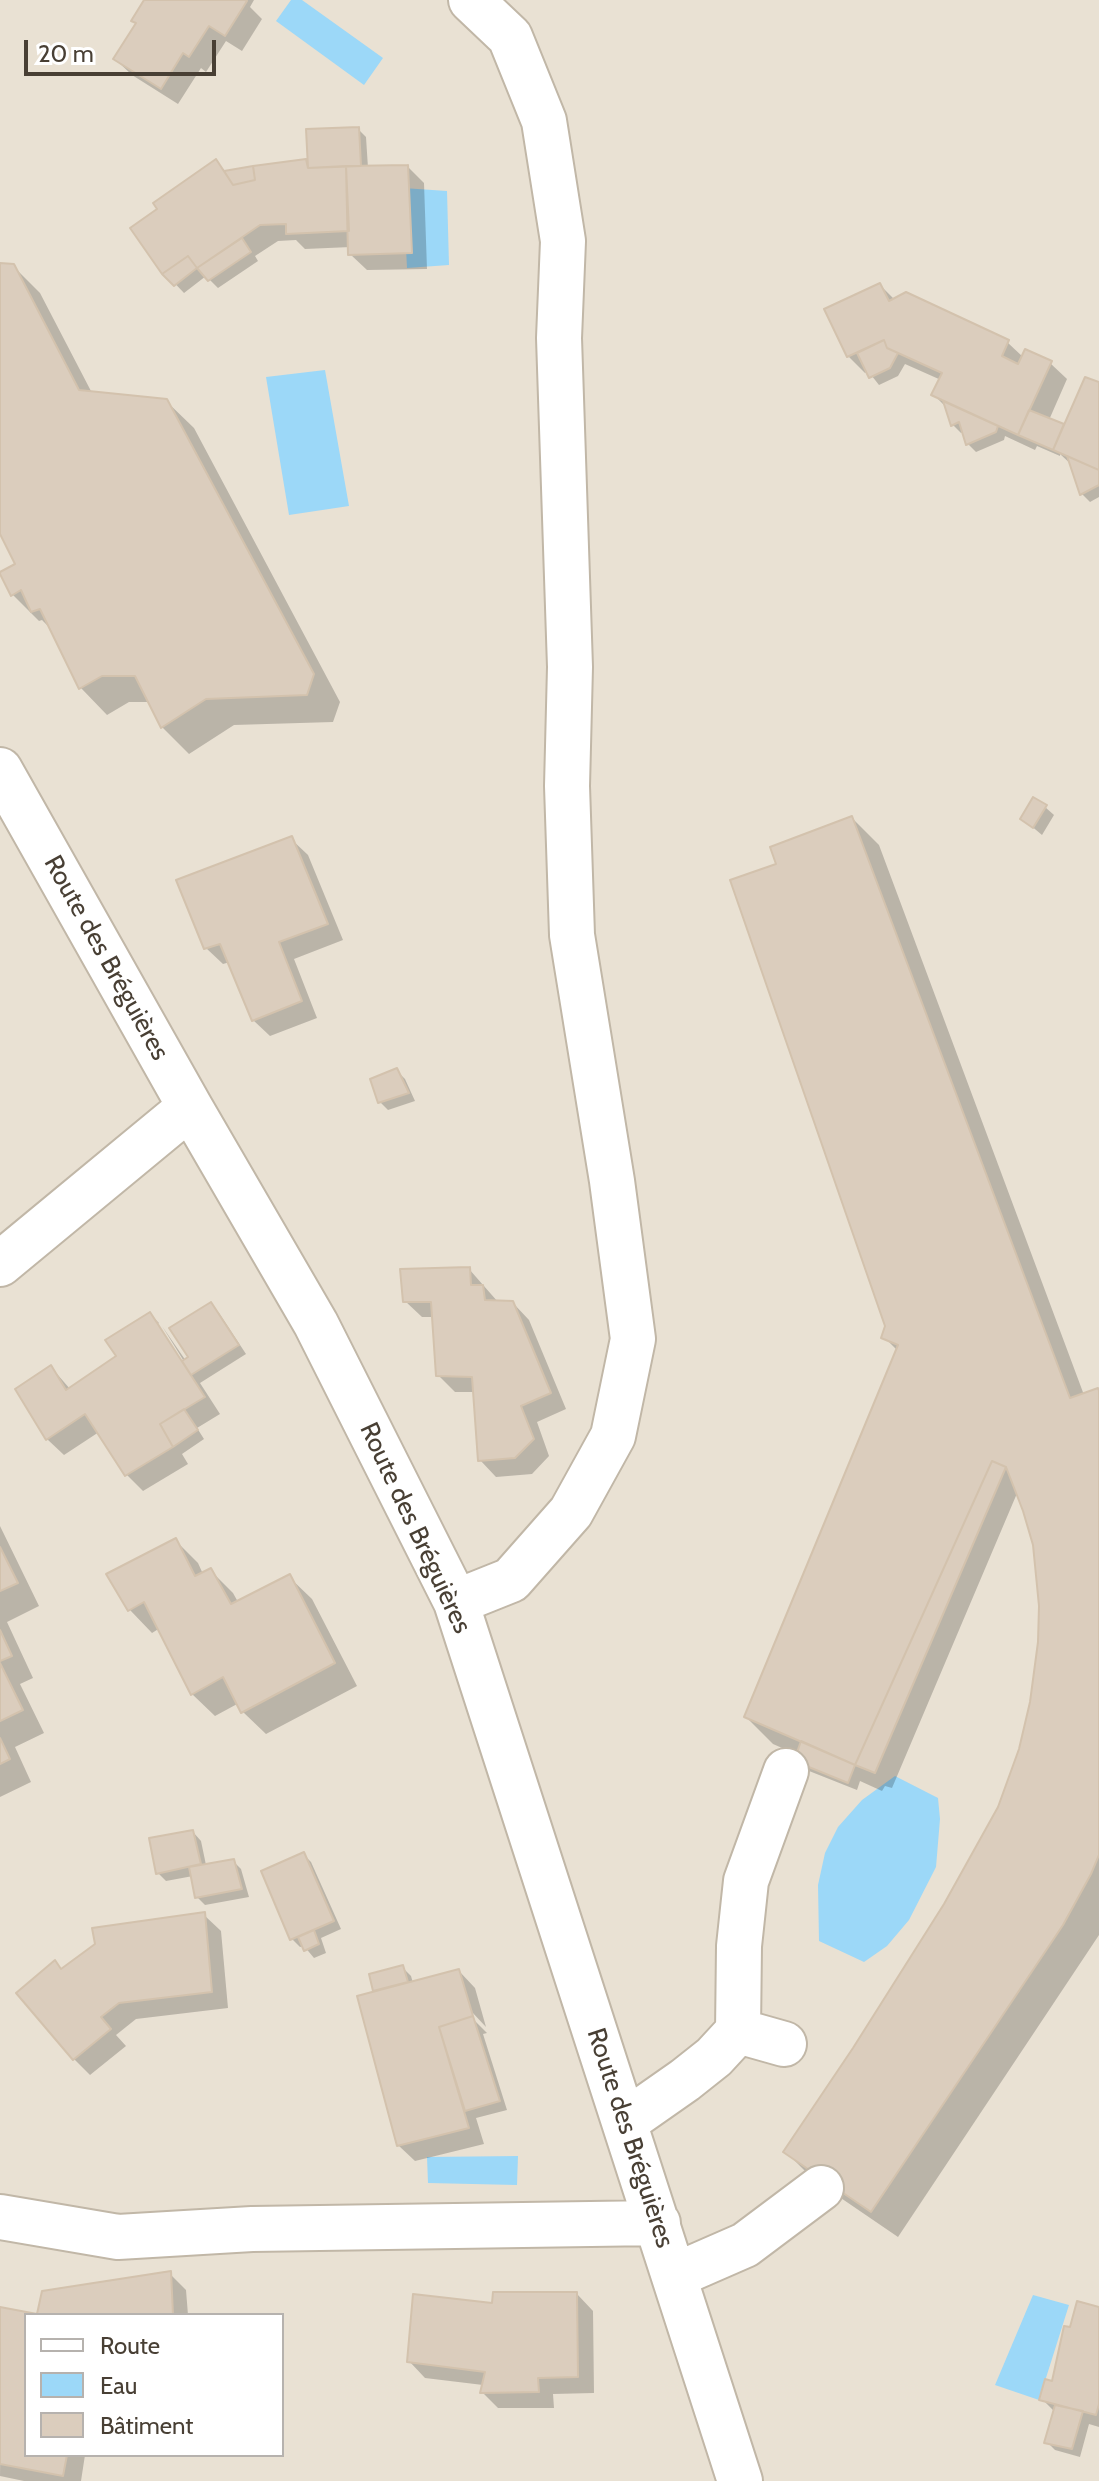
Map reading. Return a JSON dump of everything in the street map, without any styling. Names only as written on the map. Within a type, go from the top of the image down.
[{"type":"street","points":[[456,1602],[511,1580],[571,1512],[613,1436],[633,1339],[612,1181],[572,935],[567,786],[570,667],[559,338],[563,241],[544,121],[510,37],[471,0]]},
{"type":"street","name":"Route des Bréguières","points":[[0,770],[316,1324],[456,1602],[740,2481]]},
{"type":"street","points":[[0,1264],[190,1107]]},
{"type":"street","points":[[625,2122],[714,2057],[738,2031],[739,1946],[746,1881],[786,1771]]},
{"type":"street","points":[[738,2031],[784,2044]]},
{"type":"street","points":[[674,2276],[745,2245],[821,2188]]},
{"type":"street","points":[[0,2217],[118,2237],[252,2229],[658,2223]]},
{"type":"shaded area","points":[[0,0],[1099,0],[1099,2481],[0,2481]]},
{"type":"water","points":[[291,0],[302,0],[383,58],[364,85],[276,21]]},
{"type":"water","points":[[403,188],[447,191],[449,265],[407,268]]},
{"type":"water","points":[[325,370],[349,506],[289,515],[266,377]]},
{"type":"water","points":[[895,1776],[938,1798],[940,1819],[936,1867],[909,1920],[887,1946],[864,1962],[819,1941],[818,1885],[825,1853],[838,1827],[862,1800]]},
{"type":"water","points":[[518,2156],[517,2185],[428,2183],[427,2157]]},
{"type":"water","points":[[1033,2295],[1069,2305],[1039,2400],[995,2385]]},
{"type":"building","points":[[144,0],[247,1],[225,36],[209,26],[189,57],[183,53],[161,89],[113,59],[136,23],[131,21]]},
{"type":"building","points":[[359,127],[361,166],[308,168],[306,129]]},
{"type":"building","points":[[216,159],[233,185],[255,180],[253,166],[306,159],[308,168],[346,166],[349,231],[286,234],[286,224],[260,225],[197,268],[188,256],[162,274],[130,228],[157,209],[153,203]]},
{"type":"building","points":[[408,165],[412,253],[348,255],[346,166]]},
{"type":"building","points":[[253,166],[255,180],[233,185],[224,171]]},
{"type":"building","points":[[242,238],[251,252],[208,281],[197,268]]},
{"type":"building","points":[[188,256],[197,268],[174,286],[162,274]]},
{"type":"building","points":[[0,263],[14,264],[79,390],[167,399],[314,674],[307,695],[206,699],[161,728],[135,676],[102,676],[79,689],[40,609],[31,612],[21,590],[11,596],[0,574],[15,564],[0,534]]},
{"type":"building","points":[[880,283],[889,301],[906,292],[1009,340],[1002,356],[1018,364],[1025,349],[1052,361],[1018,435],[931,395],[942,373],[887,348],[884,340],[847,357],[824,309]]},
{"type":"building","points":[[884,340],[887,348],[898,353],[890,368],[869,378],[857,353]]},
{"type":"building","points":[[1085,377],[1099,382],[1099,470],[1053,450]]},
{"type":"building","points":[[943,401],[998,426],[996,432],[966,445],[959,422],[951,426]]},
{"type":"building","points":[[1029,410],[1064,424],[1053,450],[1018,435]]},
{"type":"building","points":[[1067,456],[1099,470],[1099,485],[1080,495]]},
{"type":"building","points":[[1033,797],[1047,805],[1033,828],[1020,819]]},
{"type":"building","points":[[852,816],[1070,1398],[1098,1388],[1099,1391],[1099,1855],[1063,1925],[871,2212],[783,2152],[944,1904],[998,1807],[1019,1749],[1030,1702],[1039,1606],[1033,1545],[1023,1511],[1006,1467],[992,1461],[855,1765],[744,1717],[898,1345],[881,1338],[885,1326],[730,880],[776,864],[770,847]]},
{"type":"building","points":[[292,836],[328,924],[279,942],[302,1001],[252,1021],[220,944],[204,949],[176,880]]},
{"type":"building","points":[[397,1068],[409,1093],[378,1103],[370,1079]]},
{"type":"building","points":[[470,1267],[471,1285],[483,1285],[485,1300],[513,1301],[551,1393],[521,1406],[534,1439],[515,1458],[478,1461],[472,1377],[436,1376],[431,1302],[403,1302],[400,1269]]},
{"type":"building","points":[[211,1302],[239,1345],[191,1375],[182,1361],[188,1357],[169,1328]]},
{"type":"building","points":[[150,1312],[205,1397],[160,1424],[173,1447],[125,1476],[85,1414],[46,1440],[15,1389],[51,1365],[66,1390],[116,1356],[105,1340]]},
{"type":"building","points":[[184,1409],[198,1430],[173,1447],[160,1424]]},
{"type":"building","points":[[992,1461],[1006,1467],[875,1773],[855,1765]]},
{"type":"building","points":[[176,1538],[195,1576],[211,1568],[231,1604],[290,1574],[335,1663],[241,1713],[223,1677],[191,1695],[144,1602],[128,1611],[106,1574]]},
{"type":"building","points":[[0,1547],[18,1583],[0,1591]]},
{"type":"building","points":[[0,1630],[12,1656],[0,1661]]},
{"type":"building","points":[[0,1663],[23,1710],[0,1721]]},
{"type":"building","points":[[0,1738],[10,1759],[0,1764]]},
{"type":"building","points":[[801,1741],[855,1765],[848,1783],[794,1761]]},
{"type":"building","points":[[193,1830],[201,1864],[156,1874],[149,1838]]},
{"type":"building","points":[[304,1852],[334,1921],[290,1940],[261,1871]]},
{"type":"building","points":[[234,1859],[242,1889],[195,1898],[189,1867]]},
{"type":"building","points":[[205,1912],[212,1992],[119,2003],[101,2017],[111,2029],[73,2060],[16,1993],[55,1960],[61,1969],[95,1944],[92,1928]]},
{"type":"building","points":[[314,1930],[319,1944],[304,1951],[298,1937]]},
{"type":"building","points":[[403,1965],[408,1982],[373,1991],[369,1974]]},
{"type":"building","points":[[459,1969],[473,2016],[439,2027],[469,2128],[397,2146],[357,1996]]},
{"type":"building","points":[[473,2016],[500,2101],[465,2111],[439,2027]]},
{"type":"building","points":[[171,2271],[173,2313],[37,2313],[42,2291]]},
{"type":"building","points":[[493,2292],[577,2292],[578,2377],[538,2378],[539,2392],[480,2393],[485,2372],[407,2362],[413,2294],[492,2303]]},
{"type":"building","points":[[1077,2301],[1099,2307],[1099,2404],[1096,2415],[1039,2400],[1045,2379],[1052,2381],[1064,2326],[1070,2327]]},
{"type":"building","points":[[0,2307],[32,2313],[24,2313],[24,2457],[67,2457],[63,2476],[0,2464]]},
{"type":"building","points":[[1055,2405],[1083,2411],[1072,2449],[1044,2443]]}]
